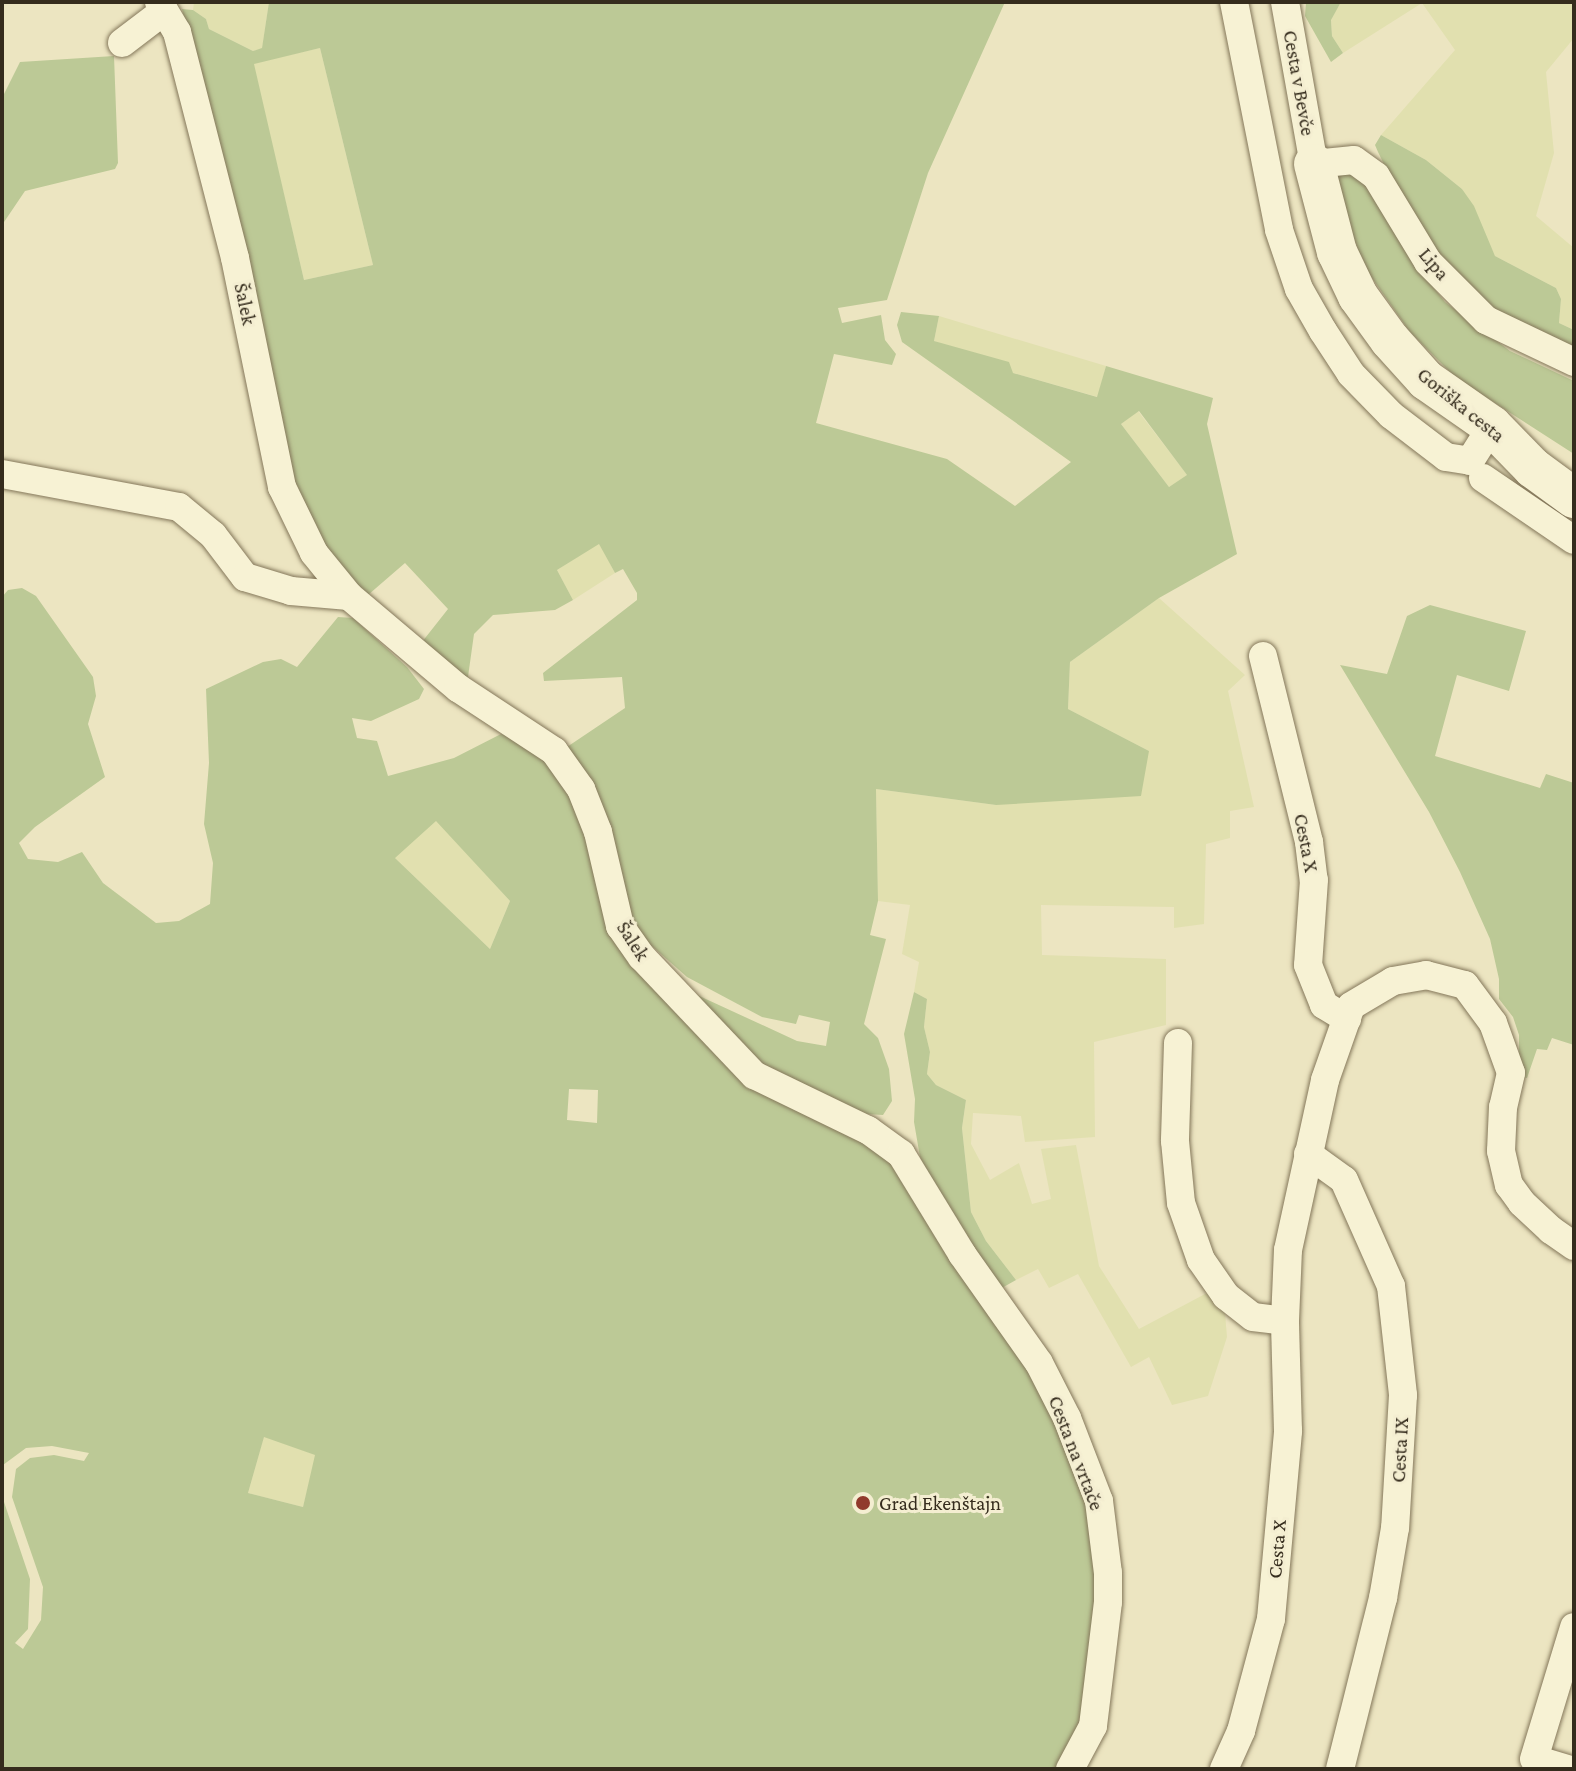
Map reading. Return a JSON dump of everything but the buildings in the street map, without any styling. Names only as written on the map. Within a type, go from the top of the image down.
[{"type":"street","points":[[1234,2],[1279,230],[1299,289],[1323,331],[1351,374],[1391,415],[1446,457],[1470,461],[1492,426]]},
{"type":"street","name":"Cesta v Bevče","points":[[1285,2],[1314,164]]},
{"type":"street","points":[[122,43],[162,6]]},
{"type":"street","name":"Šalek","points":[[162,6],[177,32],[235,258],[282,487],[314,553],[349,596],[458,688],[554,751],[581,789],[598,832],[620,926],[642,957],[754,1075],[868,1130],[901,1154],[962,1254]]},
{"type":"street","name":"Lipa","points":[[1314,164],[1354,160],[1376,176],[1428,262],[1486,320],[1574,362]]},
{"type":"street","name":"Goriška cesta","points":[[1314,164],[1337,252],[1358,296],[1390,340],[1426,380],[1492,426],[1533,468],[1574,498]]},
{"type":"street","points":[[2,474],[179,507],[213,535],[245,577],[291,591],[349,596]]},
{"type":"street","points":[[1483,478],[1574,540]]},
{"type":"street","name":"Cesta X","points":[[1263,656],[1309,842],[1314,880],[1308,965],[1324,1005],[1347,1019]]},
{"type":"street","name":"Cesta X","points":[[1224,1769],[1241,1731],[1271,1619],[1288,1431],[1285,1321],[1288,1250],[1325,1080],[1351,1006],[1393,981],[1426,975],[1465,985],[1493,1023],[1511,1073],[1503,1107],[1501,1151],[1509,1185],[1541,1221],[1574,1246]]},
{"type":"street","points":[[1178,1043],[1175,1141],[1181,1203],[1201,1260],[1226,1296],[1253,1317],[1285,1321]]},
{"type":"street","name":"Cesta IX","points":[[1308,1154],[1344,1180],[1391,1286],[1403,1395],[1395,1528],[1383,1598],[1340,1769]]},
{"type":"street","name":"Cesta na vrtače","points":[[962,1254],[1039,1363],[1067,1418],[1099,1501],[1108,1602],[1093,1726],[1070,1769]]},
{"type":"street","points":[[1567,1769],[1533,1764],[1574,1627]]},
{"type":"green space","points":[[194,2],[269,2],[262,49],[253,51],[209,29],[206,19],[193,10]]},
{"type":"green space","points":[[269,2],[1005,2],[928,173],[887,300],[838,308],[842,323],[881,315],[885,340],[896,354],[892,365],[834,354],[816,423],[947,459],[1015,506],[1071,462],[902,342],[897,325],[901,312],[939,316],[934,341],[1009,362],[1013,373],[1097,397],[1106,366],[1213,398],[1207,424],[1237,554],[1159,598],[1070,662],[1068,709],[1149,751],[1141,796],[996,805],[876,789],[878,901],[870,935],[886,939],[864,1024],[878,1038],[889,1069],[892,1101],[883,1115],[866,1114],[779,1080],[695,994],[797,1041],[826,1046],[830,1022],[799,1015],[796,1024],[762,1017],[687,977],[636,932],[564,749],[625,708],[622,677],[544,681],[543,673],[637,600],[637,593],[623,569],[615,573],[599,544],[557,570],[573,600],[555,610],[493,615],[474,634],[467,684],[422,642],[448,609],[405,563],[361,601],[298,505],[182,9],[193,10],[206,19],[209,29],[253,51],[262,48]],"holes":[[[320,48],[373,265],[304,280],[254,64]],[[1139,411],[1187,475],[1169,487],[1121,424]]]},
{"type":"green space","points":[[1306,2],[1341,2],[1331,20],[1332,36],[1343,53],[1331,62],[1305,16]]},
{"type":"green space","points":[[1341,2],[1574,2],[1574,38],[1546,72],[1554,153],[1536,216],[1574,248],[1574,330],[1559,323],[1561,299],[1556,288],[1495,256],[1462,189],[1426,160],[1381,135],[1455,50],[1422,3],[1343,53],[1332,36],[1331,19]]},
{"type":"green space","points":[[320,48],[373,265],[304,280],[253,63]]},
{"type":"green space","points":[[114,56],[118,163],[115,169],[25,191],[2,225],[2,98],[20,62]]},
{"type":"green space","points":[[1381,135],[1426,160],[1462,189],[1474,206],[1495,256],[1556,288],[1561,299],[1559,323],[1574,330],[1574,361],[1456,285],[1408,213],[1375,145]]},
{"type":"green space","points":[[1342,172],[1360,172],[1429,282],[1445,302],[1510,351],[1574,381],[1574,454],[1456,378],[1410,332],[1365,268],[1332,179]]},
{"type":"green space","points":[[939,316],[1106,366],[1098,397],[1013,373],[934,341]]},
{"type":"green space","points":[[1138,411],[1188,476],[1169,487],[1121,424]]},
{"type":"green space","points":[[599,543],[615,573],[573,600],[557,570]]},
{"type":"green space","points":[[22,588],[36,596],[93,677],[96,696],[88,724],[105,777],[35,827],[19,843],[28,859],[58,862],[82,852],[103,883],[156,923],[179,921],[210,904],[213,863],[204,824],[209,763],[206,689],[263,662],[281,659],[297,667],[338,617],[353,618],[407,667],[424,689],[419,699],[371,721],[352,718],[357,738],[377,741],[388,776],[454,758],[501,734],[524,738],[577,793],[615,944],[719,1058],[899,1161],[1023,1346],[1096,1511],[1105,1587],[1086,1727],[1063,1769],[2,1769],[2,1496],[30,1579],[28,1629],[15,1643],[23,1649],[41,1620],[43,1587],[12,1497],[16,1469],[30,1458],[54,1455],[84,1461],[89,1453],[52,1446],[26,1448],[3,1465],[2,1483],[2,597],[8,590]],"holes":[[[436,821],[510,901],[490,949],[395,858]],[[569,1089],[598,1090],[597,1123],[567,1120]],[[264,1437],[315,1455],[303,1507],[248,1493]]]},
{"type":"green space","points":[[1159,598],[1245,675],[1228,691],[1254,807],[1230,811],[1230,838],[1206,844],[1204,924],[1174,928],[1174,907],[1041,905],[1042,955],[1166,959],[1166,1025],[1094,1042],[1095,1137],[1025,1142],[1021,1116],[973,1113],[971,1144],[990,1180],[1019,1163],[1032,1204],[1051,1199],[1041,1149],[1076,1145],[1099,1266],[1139,1329],[1207,1293],[1225,1313],[1227,1337],[1208,1396],[1172,1405],[1149,1357],[1131,1367],[1078,1274],[1049,1288],[1038,1269],[1016,1280],[986,1241],[971,1212],[962,1128],[966,1100],[936,1085],[927,1074],[930,1052],[924,1027],[927,999],[914,992],[919,962],[902,954],[910,905],[878,901],[876,789],[996,805],[1149,751],[1068,709],[1070,662]]},
{"type":"green space","points":[[1430,605],[1526,631],[1509,691],[1457,675],[1435,756],[1540,788],[1546,774],[1574,783],[1574,1045],[1552,1038],[1547,1050],[1537,1049],[1527,1078],[1519,1076],[1519,1035],[1513,1017],[1499,999],[1499,979],[1490,939],[1460,872],[1429,812],[1340,665],[1387,674],[1407,616]]},
{"type":"green space","points":[[436,820],[510,901],[490,949],[394,857]]},
{"type":"green space","points":[[914,992],[927,999],[924,1027],[930,1052],[927,1074],[936,1085],[966,1100],[962,1128],[971,1212],[986,1241],[1016,1280],[1000,1289],[939,1198],[920,1157],[914,1122],[915,1099],[904,1034]]},
{"type":"green space","points":[[264,1436],[316,1455],[303,1507],[248,1493]]},
{"type":"place","name":"Grad Ekenštajn","points":[[863,1503]]}]
